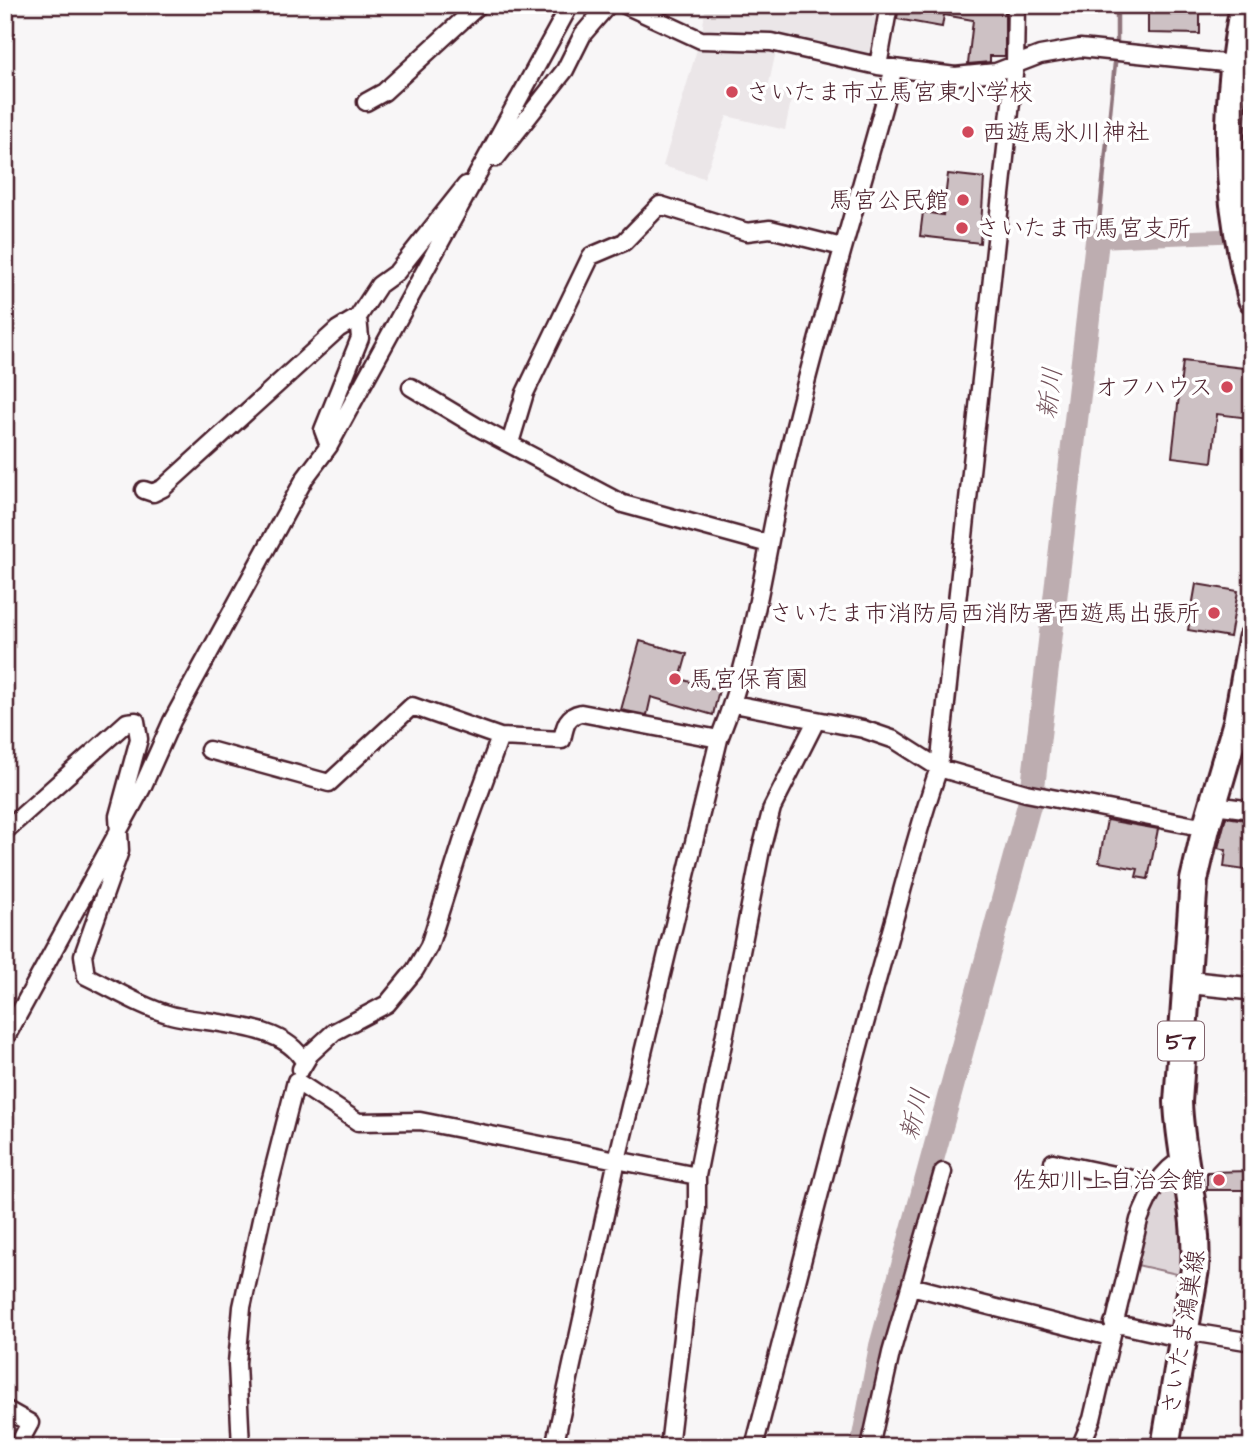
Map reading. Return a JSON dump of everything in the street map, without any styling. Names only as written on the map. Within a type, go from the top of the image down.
[{"type":"main road","points":[[1244,5],[1239,77],[1240,168],[1252,299]]},
{"type":"main road","name":"さいたま鴻巣線","points":[[1165,1447],[1197,1242],[1178,1102],[1191,900],[1210,816],[1237,722],[1251,648]]},
{"type":"street","points":[[366,102],[384,92],[479,5]]},
{"type":"street","points":[[5,1039],[117,834],[172,721],[305,478],[328,446],[570,5]]},
{"type":"street","points":[[583,34],[589,5]]},
{"type":"street","points":[[144,490],[153,493],[163,488],[338,329],[358,317],[379,285],[397,272],[444,208],[483,167],[498,156],[552,88],[565,70],[583,34],[608,5]]},
{"type":"street","points":[[625,5],[701,40],[771,42],[886,67],[976,76],[1040,55],[1080,48],[1239,77]]},
{"type":"street","points":[[554,1447],[617,1160],[719,739],[734,704],[756,618],[769,544],[886,67],[889,5]]},
{"type":"street","points":[[754,1447],[775,1362],[800,1281],[812,1220],[863,1024],[916,830],[939,768],[1015,65],[1017,5]]},
{"type":"street","points":[[510,443],[525,393],[591,256],[624,242],[660,205],[747,232],[770,229],[842,247]]},
{"type":"street","points":[[328,446],[323,430],[360,338],[358,317]]},
{"type":"street","points":[[411,387],[481,429],[623,504],[769,544]]},
{"type":"street","points":[[734,704],[863,729],[895,740],[939,768],[1026,793],[1210,816],[1252,810]]},
{"type":"street","points":[[209,750],[329,783],[412,706],[500,737],[562,740],[566,720],[581,713],[719,739]]},
{"type":"street","points":[[5,831],[127,722],[136,721],[139,739],[118,816],[120,851],[83,955],[86,976],[169,1014],[254,1030],[284,1041],[298,1051],[304,1062]]},
{"type":"street","points":[[669,1447],[696,1209],[697,1177],[761,850],[772,808],[816,721]]},
{"type":"street","points":[[241,1447],[237,1363],[243,1307],[264,1206],[296,1081],[304,1062],[334,1032],[387,1004],[429,946],[464,836],[500,737]]},
{"type":"street","points":[[1185,982],[1252,989]]},
{"type":"street","points":[[296,1081],[358,1122],[419,1121],[697,1177]]},
{"type":"street","points":[[1080,1447],[1092,1419],[1139,1220],[1156,1184],[1165,1172],[1184,1158]]},
{"type":"street","points":[[1053,1162],[1156,1184]]},
{"type":"street","points":[[870,1447],[891,1353],[943,1172]]},
{"type":"street","points":[[912,1286],[1112,1330],[1252,1342]]},
{"type":"street","points":[[5,1409],[30,1423],[17,1447]]},
{"type":"shaded area","name":"さいたま市立馬宮東小学校","points":[[706,5],[884,5],[877,56],[779,37],[768,88],[792,96],[785,130],[727,116],[704,178],[663,166],[702,32]]},
{"type":"shaded area","points":[[1167,1179],[1177,1179],[1184,1225],[1181,1275],[1137,1265],[1152,1210]]},
{"type":"building","points":[[899,5],[1005,5],[1005,56],[990,56],[990,62],[968,64],[973,20],[944,15],[942,27],[897,19]]},
{"type":"building","points":[[1148,5],[1200,5],[1200,34],[1148,33]]},
{"type":"building","points":[[948,174],[984,178],[980,243],[920,236],[923,212],[943,215]]},
{"type":"building","points":[[1183,361],[1252,369],[1249,418],[1217,414],[1212,462],[1172,457]]},
{"type":"building","points":[[1196,584],[1238,591],[1230,637],[1188,630]]},
{"type":"building","points":[[640,641],[687,654],[680,679],[719,690],[713,715],[651,697],[647,715],[621,710]]},
{"type":"building","points":[[1226,817],[1252,821],[1249,846],[1252,846],[1252,871],[1224,867],[1226,850],[1218,848]]},
{"type":"building","points":[[1107,820],[1158,829],[1148,879],[1136,877],[1138,869],[1099,862]]},
{"type":"building","points":[[1249,1171],[1249,1190],[1207,1190],[1207,1172]]},
{"type":"waterway","name":"新川","points":[[1097,241],[1117,43],[1117,5]]},
{"type":"waterway","points":[[1097,241],[1243,235]]},
{"type":"waterway","name":"新川","points":[[1033,787],[1097,241]]},
{"type":"waterway","name":"新川","points":[[862,1447],[881,1346],[1031,798]]},
{"type":"place","name":"さいたま市立馬宮東小学校","points":[[732,92]]},
{"type":"place","name":"西遊馬氷川神社","points":[[968,132]]},
{"type":"place","name":"馬宮公民館","points":[[963,200]]},
{"type":"place","name":"さいたま市馬宮支所","points":[[962,228]]},
{"type":"place","name":"オフハウス","points":[[1227,387]]},
{"type":"place","name":"さいたま市消防局西消防署西遊馬出張所","points":[[1214,613]]},
{"type":"place","name":"馬宮保育園","points":[[675,679]]},
{"type":"place","name":"佐知川上自治会館","points":[[1219,1180]]}]
